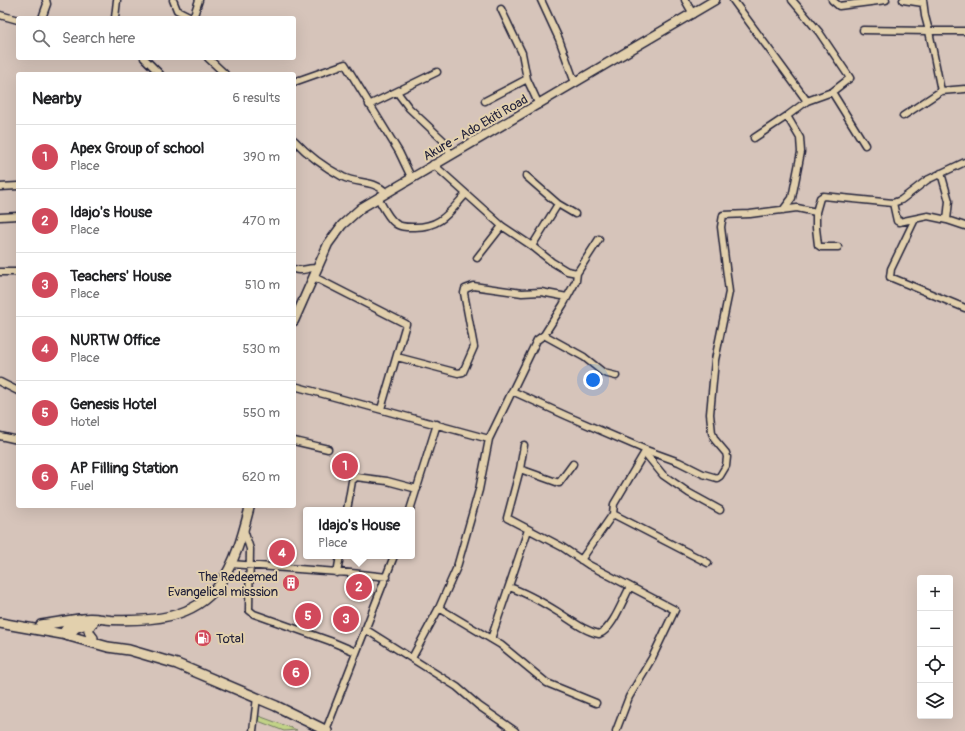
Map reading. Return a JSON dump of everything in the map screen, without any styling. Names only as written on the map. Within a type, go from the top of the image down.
[{"type":"highway","points":[[0,617],[41,625],[108,647],[177,664],[257,697],[311,727],[327,731]]},
{"type":"highway","points":[[41,625],[78,619]]},
{"type":"highway","points":[[93,622],[89,626],[88,631],[93,638]]},
{"type":"highway","points":[[0,623],[93,638],[109,643],[117,648]]},
{"type":"main road","name":"Akure - Ado Ekiti Road","points":[[296,317],[328,244],[342,225],[361,208],[450,154],[539,105],[694,14],[715,0]]},
{"type":"main road","points":[[66,633],[72,623],[78,619],[164,619],[182,613],[208,596],[218,586],[231,564],[244,530],[250,508]]},
{"type":"main road","points":[[66,633],[80,625],[101,622],[104,619]]},
{"type":"street","points":[[43,16],[47,4],[46,0]]},
{"type":"street","points":[[115,16],[117,0]]},
{"type":"street","points":[[172,0],[177,10],[189,16]]},
{"type":"street","points":[[194,16],[199,0]]},
{"type":"street","points":[[541,0],[559,39],[575,83]]},
{"type":"street","points":[[685,0],[694,14]]},
{"type":"street","points":[[733,0],[807,101]]},
{"type":"street","points":[[754,138],[807,101],[832,92],[849,80],[849,76],[819,32],[792,0]]},
{"type":"street","points":[[832,0],[839,6],[886,0]]},
{"type":"street","points":[[903,0],[923,2],[941,91]]},
{"type":"street","points":[[501,9],[522,53],[527,79],[539,105]]},
{"type":"street","points":[[0,14],[16,19]]},
{"type":"street","points":[[863,30],[965,31]]},
{"type":"street","points":[[146,60],[158,72]]},
{"type":"street","points":[[210,60],[223,72]]},
{"type":"street","points":[[296,81],[345,64],[399,152],[411,177]]},
{"type":"street","points":[[369,105],[437,72]]},
{"type":"street","points":[[485,101],[527,79]]},
{"type":"street","points":[[902,116],[941,91],[965,89]]},
{"type":"street","points":[[397,92],[409,108],[445,142],[450,154]]},
{"type":"street","points":[[832,92],[865,145]]},
{"type":"street","points":[[783,210],[792,198],[801,152],[800,138],[787,116]]},
{"type":"street","points":[[296,142],[312,156],[344,177],[370,182],[379,186],[386,192]]},
{"type":"street","points":[[838,247],[819,246],[816,233],[816,212],[822,196],[893,203],[901,200],[921,185],[941,173],[965,162]]},
{"type":"street","points":[[433,164],[465,195],[502,226],[532,246],[552,262],[567,271],[577,273]]},
{"type":"street","points":[[941,173],[948,201],[947,220]]},
{"type":"street","points":[[526,176],[558,204],[575,214]]},
{"type":"street","points":[[0,187],[16,186]]},
{"type":"street","points":[[378,198],[394,223],[400,226],[419,228],[428,226],[447,216],[465,195]]},
{"type":"street","points":[[893,203],[898,222],[928,216],[965,226]]},
{"type":"street","points":[[532,246],[558,204]]},
{"type":"street","points":[[512,391],[645,452],[679,462],[717,478],[723,473],[727,457],[726,453],[714,440],[710,426],[712,381],[729,292],[721,220],[723,215],[728,214],[750,214],[796,208],[816,212]]},
{"type":"street","points":[[0,217],[16,216]]},
{"type":"street","points":[[915,219],[891,269],[890,277],[965,308]]},
{"type":"street","points":[[477,258],[502,226]]},
{"type":"street","points":[[412,658],[439,608],[464,545],[489,439],[537,340],[544,335],[576,281],[577,273],[599,239]]},
{"type":"street","points":[[296,269],[303,271],[311,268],[318,269]]},
{"type":"street","points":[[0,272],[16,272]]},
{"type":"street","points":[[314,277],[406,324],[381,410]]},
{"type":"street","points":[[397,357],[458,373],[462,372],[474,346],[464,293],[465,289],[469,287],[473,286],[522,293],[541,292],[567,297]]},
{"type":"street","points":[[544,335],[584,357],[604,373],[616,376]]},
{"type":"street","points":[[0,382],[16,390]]},
{"type":"street","points":[[296,387],[489,439]]},
{"type":"street","points":[[411,507],[437,424]]},
{"type":"street","points":[[0,436],[16,440]]},
{"type":"street","points":[[296,441],[328,449]]},
{"type":"street","points":[[524,445],[520,469],[507,518],[562,547],[581,560],[674,608],[675,612],[629,697],[616,731]]},
{"type":"street","points":[[645,452],[663,475],[689,493],[720,510]]},
{"type":"street","points":[[581,560],[613,514],[614,504],[645,452]]},
{"type":"street","points":[[520,469],[559,484],[572,464]]},
{"type":"street","points":[[348,507],[352,481],[356,477],[387,481],[418,489]]},
{"type":"street","points":[[613,514],[708,563]]},
{"type":"street","points":[[244,530],[250,549],[248,610],[254,614],[330,641],[356,652]]},
{"type":"street","points":[[491,639],[528,530]]},
{"type":"street","points":[[337,573],[339,559]]},
{"type":"street","points":[[327,731],[364,629],[387,577],[393,559]]},
{"type":"street","points":[[231,564],[387,577]]},
{"type":"street","points":[[509,587],[528,594],[579,625],[599,634],[607,629],[611,623],[630,586]]},
{"type":"street","points":[[439,608],[491,639],[547,683],[596,703]]},
{"type":"street","points":[[364,629],[457,687],[479,706],[515,731]]},
{"type":"street","points":[[253,731],[257,697]]},
{"type":"green space","points":[[256,715],[297,730],[284,731],[253,719]]},
{"type":"place","name":"Apex Group of school","points":[[345,466]]},
{"type":"place","name":"NURTW Office","points":[[282,553]]},
{"type":"place","name":"The Redeemed Evangelical misssion","points":[[291,583]]},
{"type":"place","name":"Idajo's House","points":[[359,587]]},
{"type":"place","name":"Genesis Hotel","points":[[308,616]]},
{"type":"place","name":"Teachers' House","points":[[346,619]]},
{"type":"place","name":"Total","points":[[203,638]]},
{"type":"place","name":"AP Filling Station","points":[[296,673]]}]
